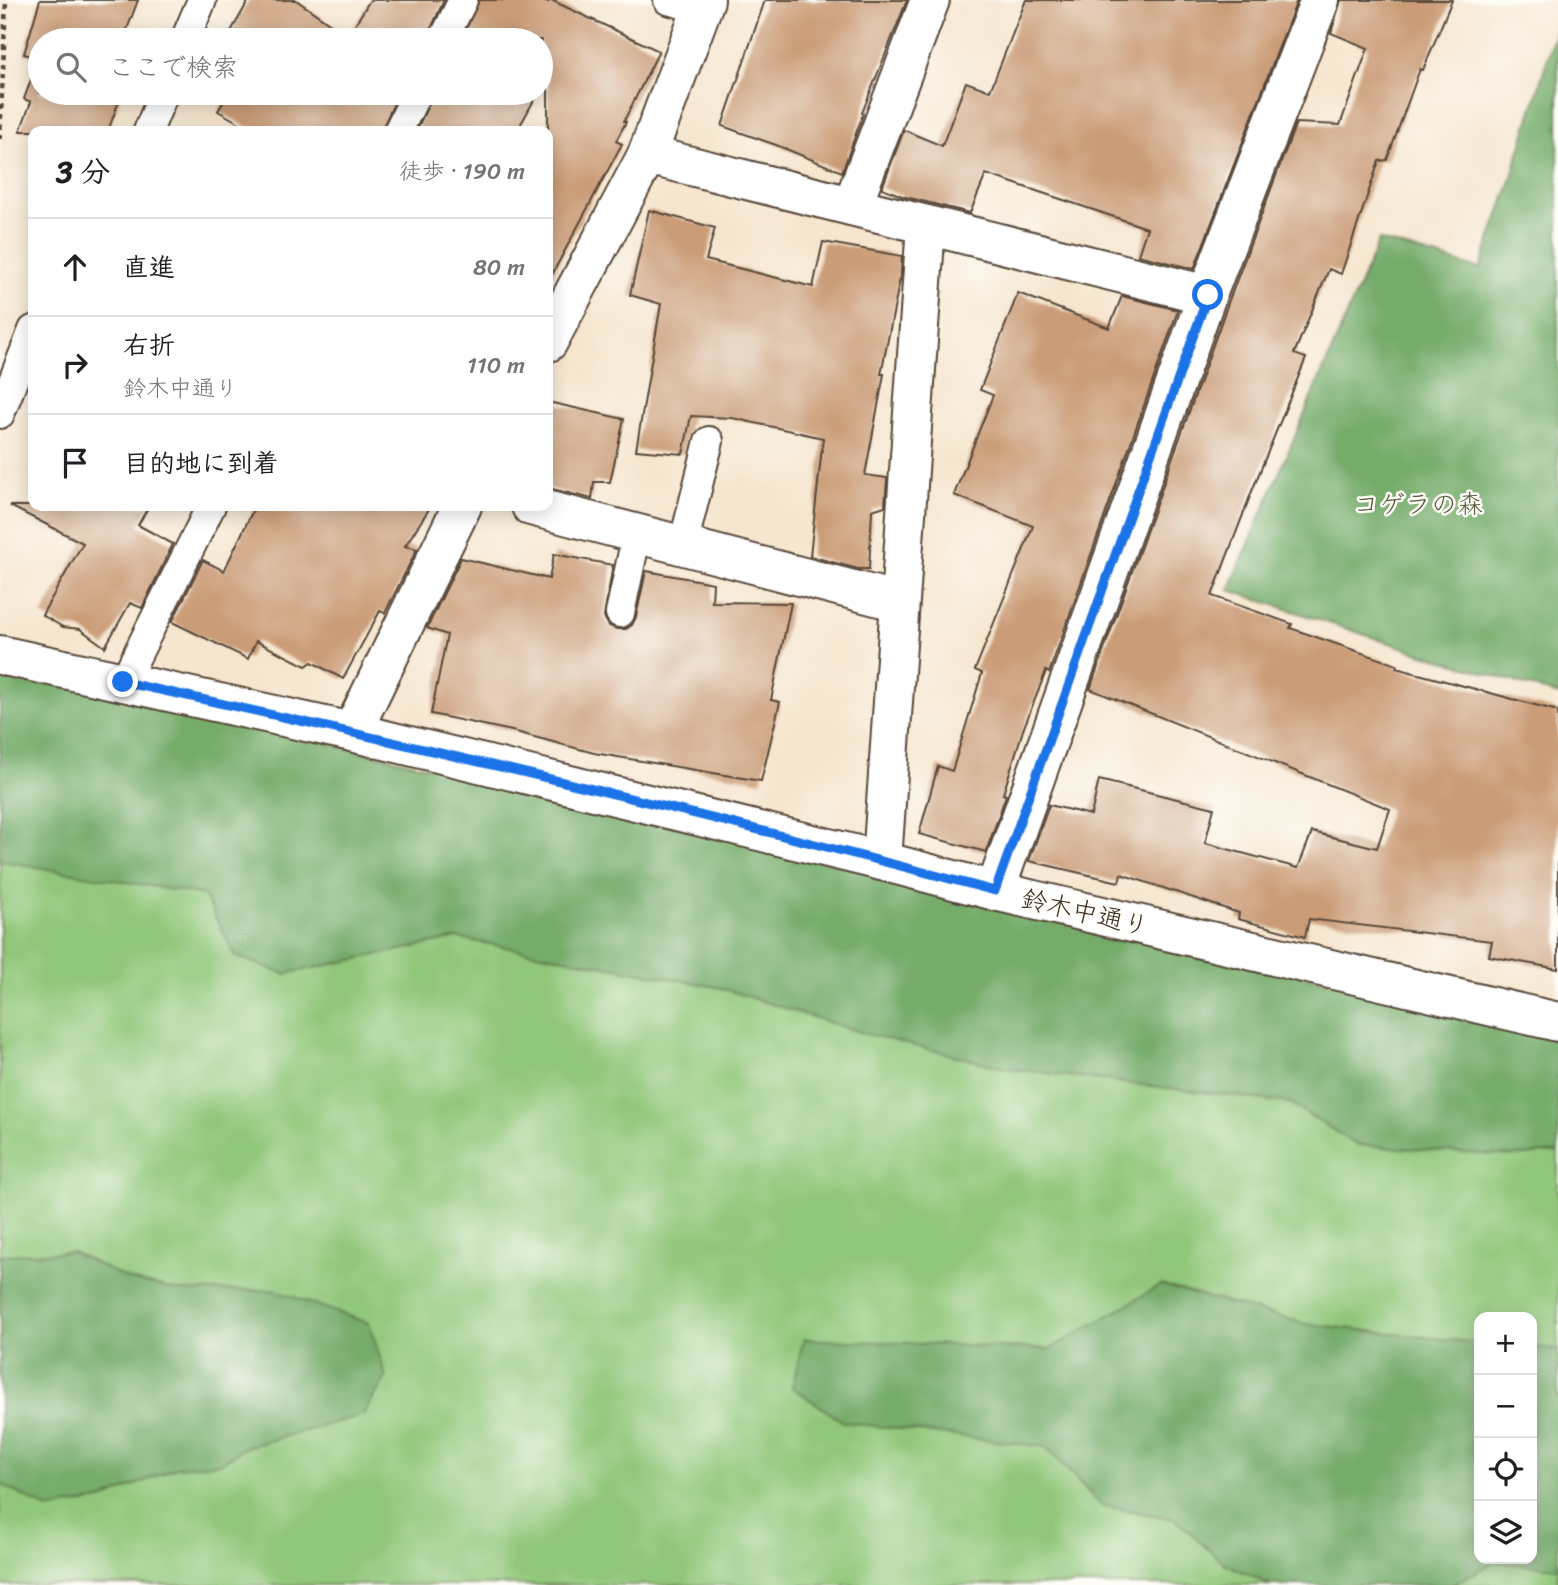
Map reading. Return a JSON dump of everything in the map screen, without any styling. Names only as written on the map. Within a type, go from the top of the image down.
[{"type":"street","points":[[852,206],[930,0]]},
{"type":"street","points":[[995,891],[1208,295],[1320,0]]},
{"type":"street","points":[[553,333],[647,155],[691,3]]},
{"type":"street","points":[[647,155],[1208,295]]},
{"type":"street","points":[[882,861],[926,225]]},
{"type":"street","points":[[352,732],[460,511]]},
{"type":"street","points":[[551,511],[899,602]]},
{"type":"street","name":"鈴木中通り","points":[[0,655],[352,732],[995,891],[1558,1022]]},
{"type":"lane","points":[[191,28],[202,0]]},
{"type":"lane","points":[[449,28],[463,0]]},
{"type":"lane","points":[[150,126],[159,105]]},
{"type":"lane","points":[[400,126],[411,105]]},
{"type":"lane","points":[[0,414],[28,343]]},
{"type":"lane","points":[[683,545],[709,441]]},
{"type":"lane","points":[[123,682],[208,511]]},
{"type":"lane","points":[[620,613],[637,533]]},
{"type":"path","points":[[0,139],[6,0]]},
{"type":"green space","name":"コゲラの森","points":[[1558,23],[1558,695],[1229,590],[1379,240],[1480,269],[1509,186]]},
{"type":"green space","points":[[0,665],[1558,1036],[1558,1585],[0,1585]]},
{"type":"green space","points":[[0,665],[1558,1036],[1558,1152],[1512,1156],[1357,1145],[1290,1103],[1005,1068],[863,1033],[721,988],[458,938],[285,974],[235,956],[204,895],[0,861]]},
{"type":"green space","points":[[72,1252],[130,1280],[180,1291],[273,1290],[369,1323],[386,1377],[363,1415],[246,1447],[221,1463],[177,1467],[101,1500],[48,1509],[0,1484],[0,1255]]},
{"type":"green space","points":[[1161,1285],[1307,1324],[1474,1342],[1474,1564],[1490,1564],[1452,1585],[1271,1585],[1222,1562],[1177,1520],[1101,1505],[1046,1447],[843,1422],[792,1387],[804,1339],[1050,1349]]},
{"type":"green space","points":[[1537,1347],[1558,1349],[1558,1568],[1515,1564],[1537,1564]]},
{"type":"building","points":[[40,0],[138,0],[128,28],[32,28]]},
{"type":"building","points":[[249,0],[296,0],[336,28],[233,28]]},
{"type":"building","points":[[370,0],[444,0],[431,28],[353,28]]},
{"type":"building","points":[[479,0],[551,0],[659,51],[616,141],[622,144],[553,273],[553,126],[548,126],[548,105],[553,105],[553,28],[466,28]]},
{"type":"building","points":[[765,0],[907,0],[862,113],[842,172],[722,126]]},
{"type":"building","points":[[1026,0],[1297,0],[1194,269],[1138,255],[1147,228],[986,174],[970,213],[902,196],[882,188],[904,130],[942,146],[966,82],[990,91]]},
{"type":"building","points":[[1341,0],[1452,0],[1423,70],[1420,69],[1387,160],[1379,161],[1341,274],[1329,269],[1294,354],[1306,358],[1212,596],[1292,624],[1290,628],[1397,665],[1396,668],[1558,711],[1558,969],[1489,956],[1492,941],[1309,919],[1305,937],[1238,919],[1239,913],[1121,874],[1119,882],[1029,861],[1049,805],[1091,815],[1099,780],[1214,808],[1205,843],[1298,868],[1312,832],[1377,848],[1390,809],[1090,689],[1228,303],[1296,123],[1340,125],[1368,48],[1331,33]]},
{"type":"building","points":[[30,105],[118,105],[110,126],[28,126],[28,131],[20,131]]},
{"type":"building","points":[[222,105],[393,105],[383,126],[245,126],[218,111]]},
{"type":"building","points":[[428,105],[531,105],[520,126],[418,126]]},
{"type":"building","points":[[649,210],[715,228],[706,260],[813,287],[823,242],[902,256],[865,475],[887,478],[885,506],[872,510],[869,569],[858,569],[810,556],[823,438],[732,418],[691,416],[683,454],[636,450],[661,304],[630,295]]},
{"type":"building","points":[[1018,293],[1109,328],[1122,296],[1178,310],[1049,673],[1046,671],[1023,730],[1003,794],[1006,795],[986,852],[919,834],[938,766],[952,771],[982,673],[975,670],[1033,526],[954,495],[993,395],[980,390]]},
{"type":"building","points":[[553,403],[624,419],[610,482],[594,482],[592,499],[553,489]]},
{"type":"building","points":[[10,506],[28,506],[28,511],[146,511],[138,525],[173,544],[142,608],[130,603],[105,647],[80,629],[63,627],[42,615],[83,543]]},
{"type":"building","points":[[253,511],[428,511],[405,546],[417,549],[385,613],[380,611],[343,679],[312,662],[306,666],[256,641],[248,659],[172,622],[203,560],[224,571]]},
{"type":"building","points":[[554,554],[613,565],[604,617],[609,626],[617,629],[626,629],[636,617],[646,571],[713,583],[712,602],[791,603],[771,700],[780,702],[761,781],[594,753],[512,731],[431,714],[447,635],[427,628],[461,558],[549,579]]},
{"type":"route","points":[[123,682],[352,732],[995,891],[1208,295]]}]
